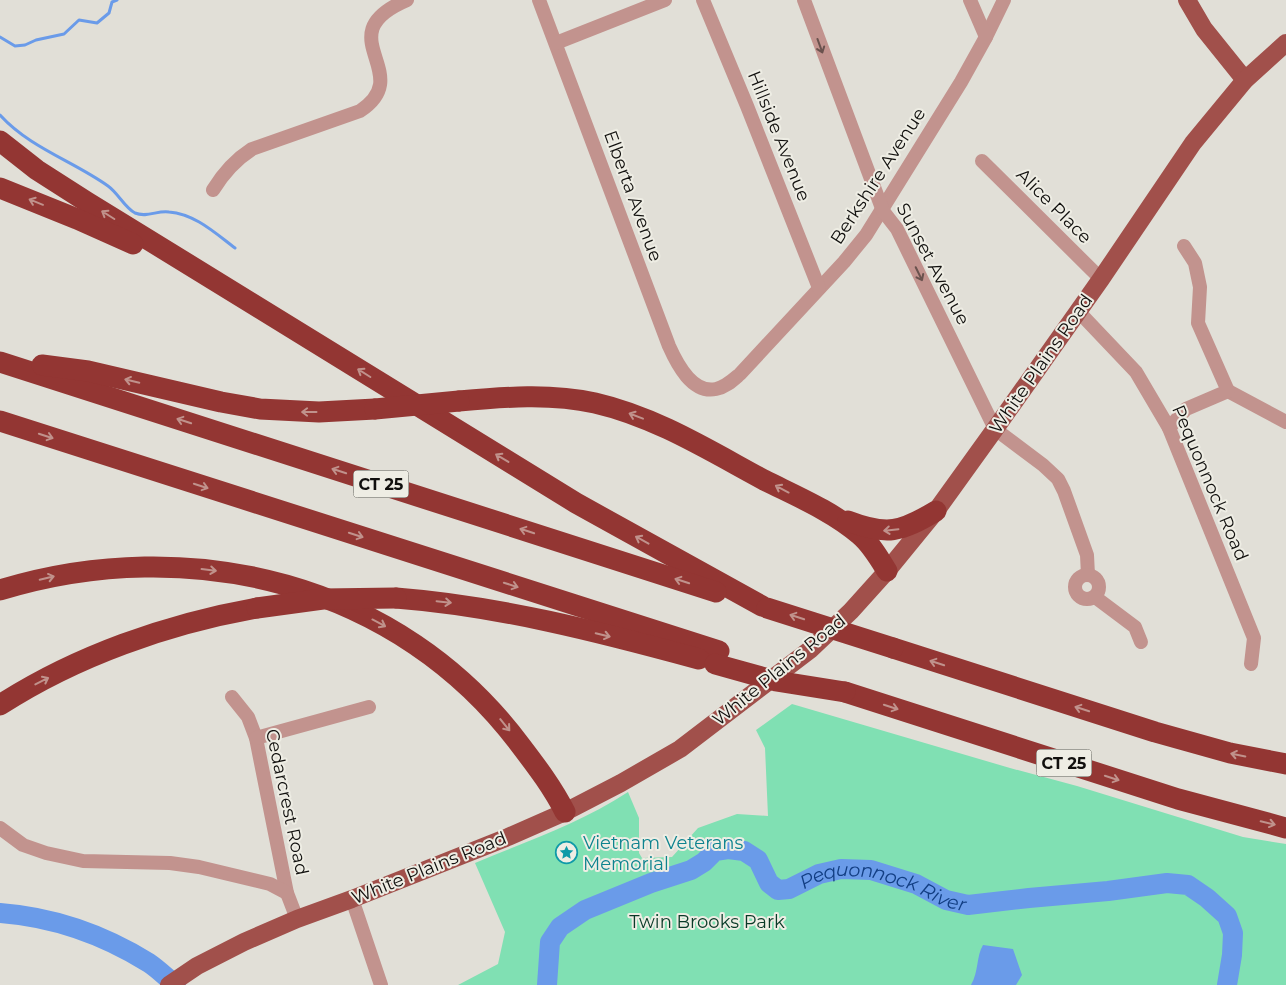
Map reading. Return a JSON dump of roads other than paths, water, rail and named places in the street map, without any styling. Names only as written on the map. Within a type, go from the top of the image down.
[{"type":"highway","points":[[0,141],[37,170],[79,197],[576,503],[764,607]]},
{"type":"highway","points":[[0,188],[137,246],[190,272],[284,324]]},
{"type":"highway","points":[[0,361],[88,371],[260,409],[319,412],[536,396],[575,400],[613,408],[668,430],[825,511],[862,526],[882,530],[902,528],[936,511]]},
{"type":"highway","name":"CT 25","points":[[0,361],[1155,732],[1230,753],[1286,764]]},
{"type":"highway","name":"CT 25","points":[[0,421],[717,658],[845,692],[1187,802],[1286,828]]},
{"type":"highway","points":[[825,511],[861,536],[873,549],[887,571]]},
{"type":"highway","points":[[0,590],[45,578],[86,571],[127,567],[168,567],[250,576],[293,587],[335,602],[396,632],[433,657],[465,683],[506,726],[552,788],[565,812]]},
{"type":"highway","points":[[0,705],[25,689],[108,651],[186,624],[257,608],[324,599],[396,598],[455,604],[505,612],[634,642],[717,658]]},
{"type":"main road","points":[[1187,0],[1204,30],[1245,80]]},
{"type":"main road","name":"White Plains Road","points":[[170,985],[197,966],[223,952],[297,918],[352,899],[508,837],[565,812],[621,783],[680,749],[735,709],[811,649],[851,611],[887,571],[936,511],[1101,279],[1183,156],[1245,80],[1286,43]]},
{"type":"street","points":[[213,190],[229,166],[240,156],[252,149],[360,111],[371,104],[378,95],[382,80],[371,45],[371,32],[381,15],[407,0]]},
{"type":"street","name":"Elberta Avenue","points":[[539,0],[674,358],[690,380],[701,387],[711,389]]},
{"type":"street","points":[[556,43],[665,0]]},
{"type":"street","name":"Hillside Avenue","points":[[703,0],[748,106],[819,288]]},
{"type":"street","name":"Sunset Avenue","points":[[804,0],[883,211],[897,229],[995,429]]},
{"type":"street","points":[[970,0],[986,37]]},
{"type":"street","name":"Berkshire Avenue","points":[[711,389],[722,387],[740,374],[850,256],[866,235],[883,211],[961,82],[1004,0]]},
{"type":"street","name":"Alice Place","points":[[982,160],[1101,279]]},
{"type":"street","points":[[1184,246],[1195,263],[1200,287],[1198,323],[1228,391],[1286,422]]},
{"type":"street","name":"Pequonnock Road","points":[[1078,311],[1136,372],[1169,428],[1254,638],[1251,664]]},
{"type":"street","points":[[1169,428],[1186,409],[1228,391]]},
{"type":"street","points":[[995,429],[1058,479],[1087,555],[1088,575]]},
{"type":"street","points":[[1088,575],[1099,583],[1098,593],[1086,600],[1078,596],[1074,587],[1079,578],[1088,575]]},
{"type":"street","points":[[1095,596],[1135,627],[1141,642]]},
{"type":"street","name":"Cedarcrest Road","points":[[232,697],[248,717],[256,738],[287,892],[297,918]]},
{"type":"street","points":[[256,738],[369,707]]},
{"type":"street","points":[[0,828],[23,845],[46,853],[82,861],[170,862],[244,877],[270,884],[287,892]]},
{"type":"street","points":[[352,899],[381,985]]},
{"type":"water","points":[[983,945],[1013,949],[1022,975],[1016,985],[971,985]]},
{"type":"waterway","points":[[0,37],[15,46],[64,34],[79,20],[97,23],[109,13],[112,2],[117,0]]},
{"type":"waterway","points":[[0,115],[12,127],[38,145],[108,186],[135,213],[144,215],[165,212],[187,216],[204,225],[235,248]]},
{"type":"waterway","name":"Pequonnock River","points":[[547,985],[550,942],[560,927],[585,910],[651,883],[691,870],[704,862],[715,851],[728,849],[744,851],[758,860],[769,883],[778,890],[789,889],[819,874],[841,869],[871,870],[916,884],[946,900],[968,905],[1167,883],[1188,885],[1207,898],[1227,916],[1233,933],[1232,955],[1227,985]]},
{"type":"waterway","name":"Pequonnock River","points":[[0,913],[59,923],[96,936],[149,963],[176,985]]},
{"type":"place","name":"Vietnam Veterans Memorial","points":[[567,853]]},
{"type":"park label","name":"Twin Brooks Park","points":[[707,922]]}]
